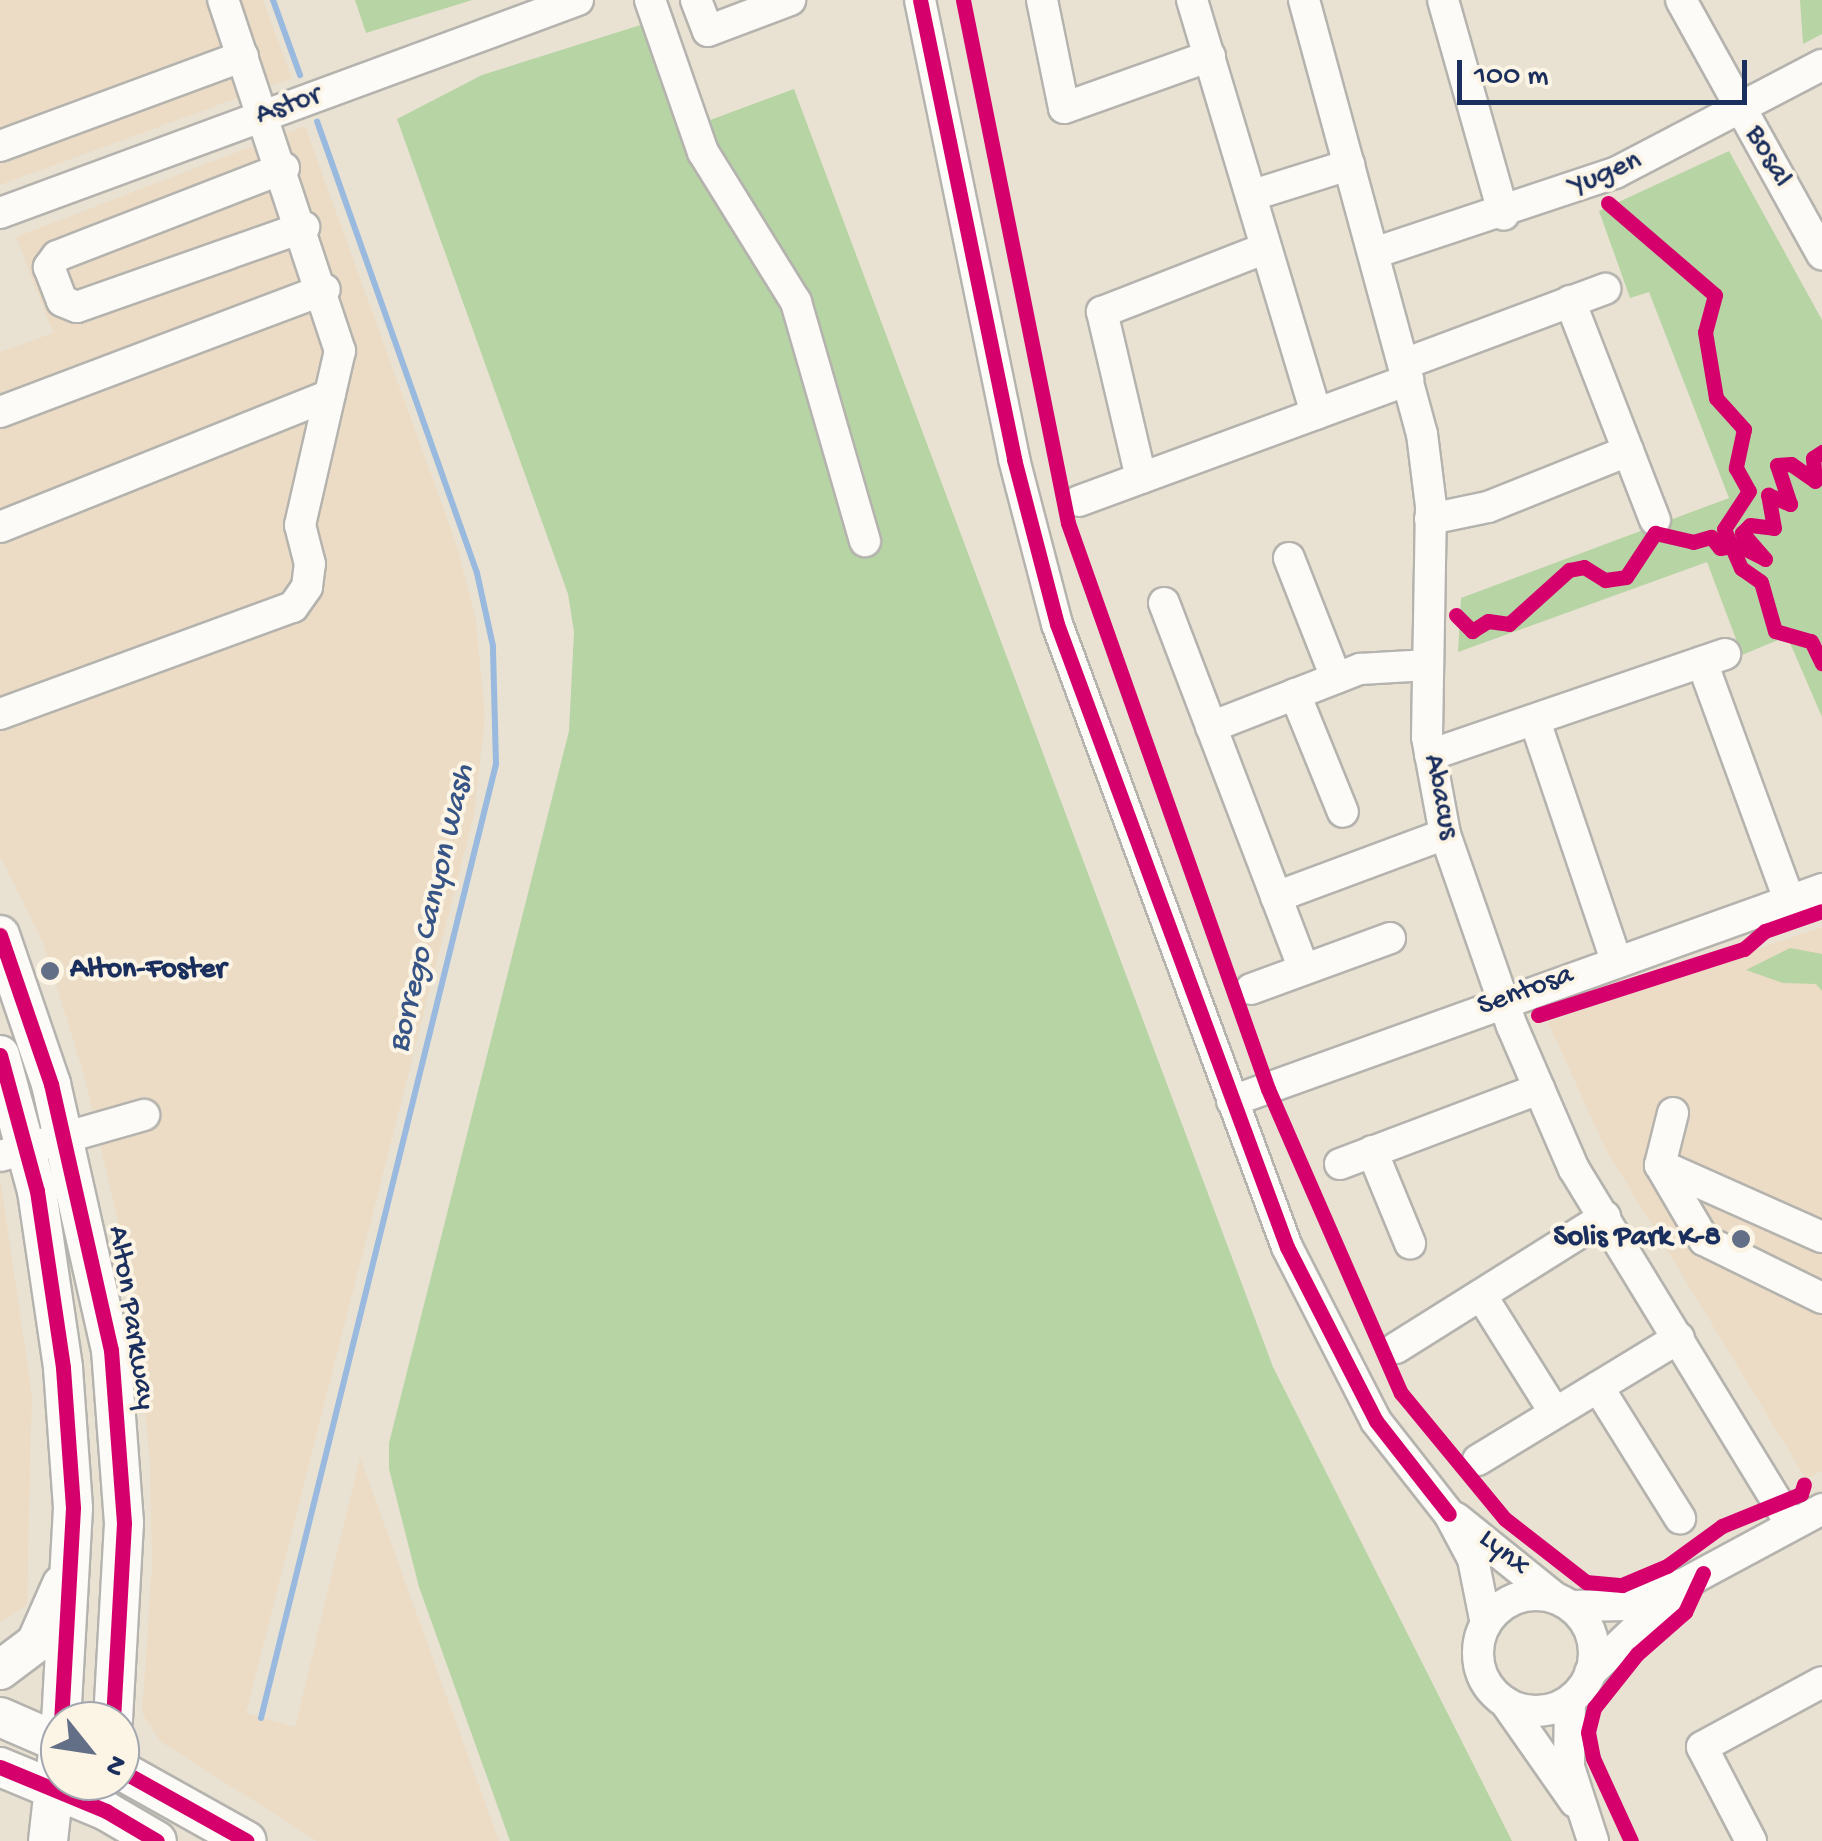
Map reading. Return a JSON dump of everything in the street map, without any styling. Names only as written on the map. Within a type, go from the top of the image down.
[{"type":"main road","name":"Alton Parkway","points":[[0,935],[66,1138],[97,1266],[119,1415],[123,1565],[114,1701]]},
{"type":"main road","points":[[0,1055],[14,1153],[63,1368],[72,1563],[62,1701]]},
{"type":"main road","points":[[0,1670],[36,1643],[72,1563]]},
{"type":"main road","points":[[0,1717],[40,1734]]},
{"type":"main road","points":[[0,1767],[40,1783]]},
{"type":"main road","points":[[140,1781],[247,1841]]},
{"type":"main road","points":[[48,1841],[53,1801]]},
{"type":"main road","points":[[106,1811],[158,1841]]},
{"type":"street","points":[[0,714],[293,607],[307,587],[310,564],[300,525],[340,351],[325,289],[222,0]]},
{"type":"street","name":"Astor","points":[[0,213],[578,0]]},
{"type":"street","points":[[650,0],[703,152],[796,302],[865,541]]},
{"type":"street","points":[[696,0],[708,31],[790,0]]},
{"type":"street","name":"Lynx","points":[[920,0],[1014,458],[1058,624],[1287,1248],[1376,1421],[1449,1514],[1485,1592],[1486,1624]]},
{"type":"street","points":[[1042,0],[1064,108],[1210,56]]},
{"type":"street","points":[[1192,0],[1316,414]]},
{"type":"street","name":"Abacus","points":[[1304,0],[1377,252],[1422,434],[1430,519],[1430,755],[1445,834],[1503,1000],[1574,1168],[1791,1526]]},
{"type":"street","points":[[1443,0],[1504,215]]},
{"type":"street","name":"Bosal","points":[[1681,0],[1741,112],[1810,207],[1822,254]]},
{"type":"street","points":[[0,146],[243,56]]},
{"type":"street","name":"Yugen","points":[[1377,252],[1504,215],[1615,174],[1741,112],[1822,65]]},
{"type":"street","points":[[1253,195],[1349,165]]},
{"type":"street","points":[[284,168],[57,256],[49,267],[62,301],[77,307],[304,227]]},
{"type":"street","points":[[1141,478],[1102,312],[1264,249]]},
{"type":"street","points":[[0,412],[325,289]]},
{"type":"street","points":[[1079,501],[1316,414],[1605,289]]},
{"type":"street","points":[[1570,301],[1654,520]]},
{"type":"street","points":[[0,526],[330,395]]},
{"type":"street","points":[[1430,519],[1488,507],[1628,451]]},
{"type":"street","points":[[1288,558],[1336,678]]},
{"type":"street","points":[[1164,603],[1304,970]]},
{"type":"street","points":[[1430,755],[1713,658],[1789,900]]},
{"type":"street","points":[[1210,727],[1336,678],[1390,664],[1428,665]]},
{"type":"street","points":[[1296,694],[1343,812]]},
{"type":"street","points":[[1535,721],[1616,960]]},
{"type":"street","points":[[1276,897],[1445,834]]},
{"type":"street","name":"Sentosa","points":[[1232,1101],[1503,1000],[1822,889]]},
{"type":"street","points":[[1251,988],[1390,938]]},
{"type":"street","points":[[1340,1164],[1540,1089]]},
{"type":"street","points":[[1674,1114],[1660,1165],[1704,1240],[1822,1298]]},
{"type":"street","points":[[14,1153],[144,1115]]},
{"type":"street","points":[[1372,1151],[1410,1244]]},
{"type":"street","points":[[1660,1165],[1822,1237]]},
{"type":"street","points":[[1396,1348],[1604,1217]]},
{"type":"street","points":[[1481,1295],[1555,1413]]},
{"type":"street","points":[[1478,1460],[1679,1338]]},
{"type":"street","points":[[1598,1387],[1680,1518]]},
{"type":"street","points":[[1577,1804],[1504,1702],[1484,1681],[1478,1662],[1486,1624],[1512,1600],[1627,1605],[1683,1584],[1822,1509]]},
{"type":"street","name":"Lynx","points":[[1449,1514],[1562,1602]]},
{"type":"street","points":[[1593,1841],[1577,1804],[1569,1766],[1570,1700],[1590,1673],[1683,1584]]},
{"type":"street","points":[[1562,1602],[1590,1631],[1590,1673]]},
{"type":"street","points":[[1751,1841],[1702,1747],[1822,1682]]},
{"type":"street","points":[[1504,1702],[1532,1711],[1570,1700]]},
{"type":"shaded area","points":[[0,0],[263,0],[292,78],[0,185]]},
{"type":"shaded area","points":[[305,126],[456,543],[476,619],[485,718],[474,815],[246,1713],[295,1727],[360,1457],[499,1841],[317,1841],[161,1742],[142,1713],[152,1566],[150,1461],[131,1278],[84,1075],[43,943],[0,856],[0,352],[53,333],[16,237]]},
{"type":"shaded area","name":"Solis Park K-8","points":[[1822,927],[1822,1471],[1806,1479],[1605,1148],[1548,1022]]},
{"type":"shaded area","points":[[0,1177],[32,1395],[27,1605],[0,1622]]},
{"type":"green space","points":[[355,0],[472,0],[366,33]]},
{"type":"green space","points":[[1800,0],[1822,0],[1822,34],[1803,44]]},
{"type":"green space","points":[[647,23],[686,129],[794,89],[1273,1367],[1512,1841],[510,1841],[419,1587],[389,1469],[389,1443],[569,731],[574,632],[568,594],[397,119],[482,75]]},
{"type":"green space","points":[[1729,151],[1822,320],[1822,717],[1790,643],[1778,640],[1742,655],[1707,562],[1458,652],[1461,598],[1729,498],[1649,292],[1630,298],[1599,211]]},
{"type":"green space","points":[[1790,948],[1822,954],[1822,991],[1816,984],[1783,983],[1746,970]]},
{"type":"waterway","name":"Borrego Canyon Wash","points":[[273,0],[300,75]]},
{"type":"waterway","points":[[261,1718],[496,764],[493,646],[477,573],[317,122]]},
{"type":"cycle path","points":[[920,0],[1014,459],[1057,624],[1287,1247],[1376,1421],[1449,1514]]},
{"type":"cycle path","points":[[963,0],[1068,523],[1268,1089],[1401,1393],[1505,1519],[1586,1582],[1622,1585],[1667,1566],[1722,1526],[1801,1494],[1804,1484]]},
{"type":"cycle path","points":[[1608,203],[1715,295],[1705,332],[1716,398],[1744,429],[1736,468],[1749,491],[1724,529],[1741,568],[1761,582],[1775,631],[1811,641],[1822,664]]},
{"type":"cycle path","points":[[1456,615],[1472,631],[1488,621],[1509,624],[1569,570],[1584,567],[1605,580],[1626,577],[1655,533],[1693,542],[1711,537],[1720,548],[1738,545],[1765,559],[1742,533],[1750,525],[1774,528],[1768,495],[1790,504],[1777,465],[1791,464],[1815,481],[1813,458],[1822,452]]},
{"type":"cycle path","points":[[1538,1015],[1744,949],[1765,931],[1822,911]]},
{"type":"cycle path","points":[[0,935],[51,1084],[111,1350],[124,1523],[114,1701]]},
{"type":"cycle path","points":[[0,1055],[37,1191],[63,1368],[73,1508],[62,1701]]},
{"type":"cycle path","points":[[1631,1841],[1593,1758],[1588,1732],[1594,1708],[1637,1654],[1685,1612],[1703,1573]]},
{"type":"cycle path","points":[[0,1767],[106,1811],[157,1841]]},
{"type":"cycle path","points":[[140,1781],[247,1841]]},
{"type":"place","name":"Alton-Foster","points":[[50,971]]},
{"type":"place","name":"Solis Park K-8","points":[[1741,1239]]}]
